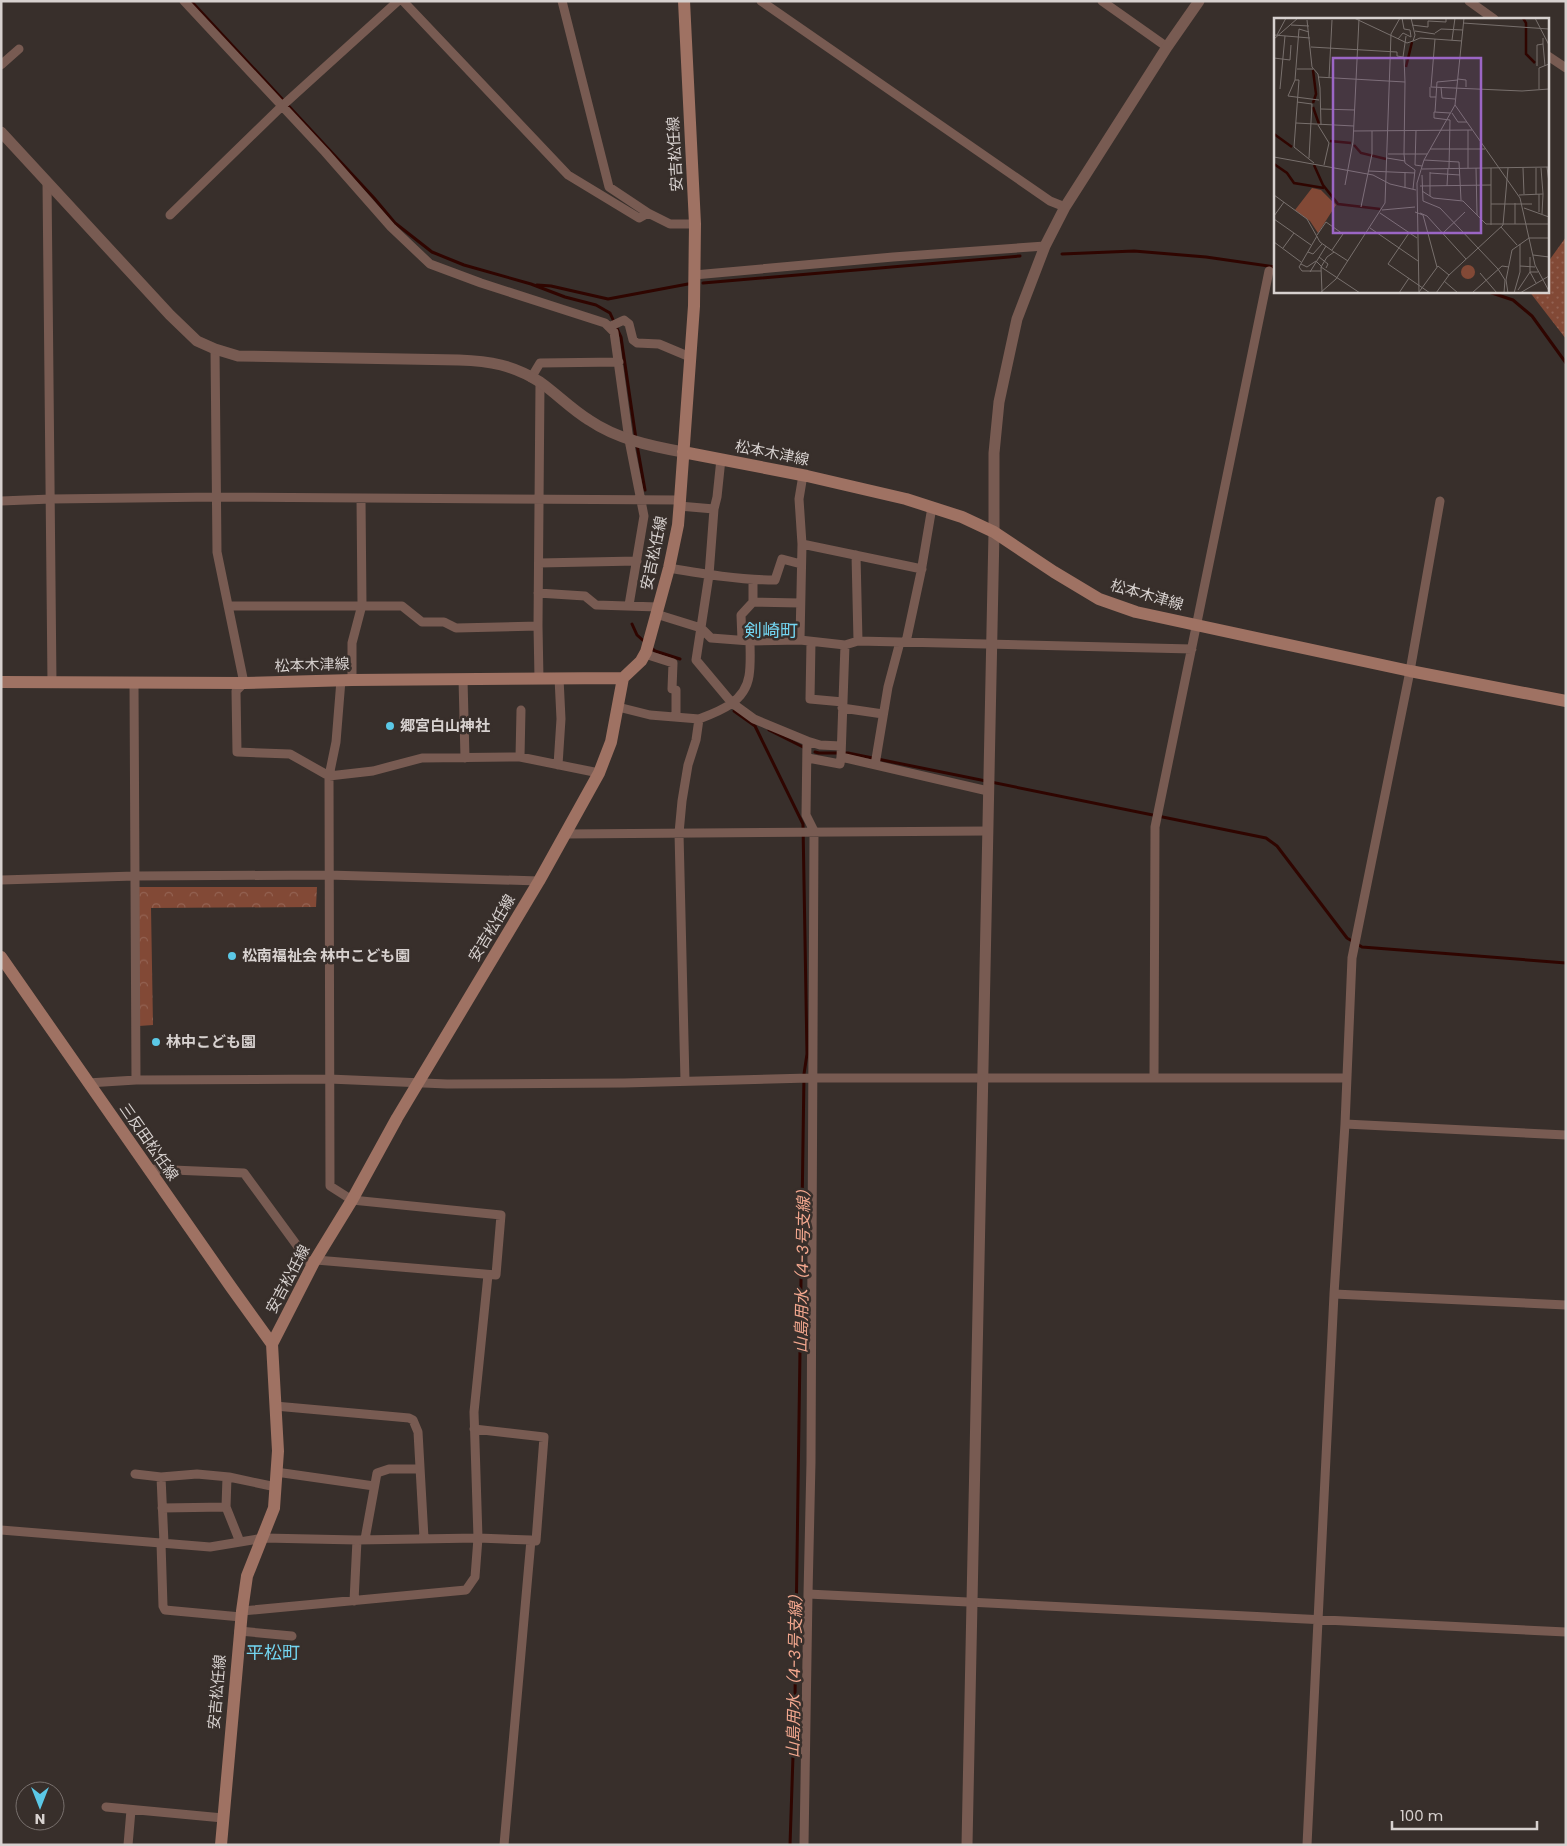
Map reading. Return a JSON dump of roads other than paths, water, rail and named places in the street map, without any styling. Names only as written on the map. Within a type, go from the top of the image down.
[{"type":"main road","name":"安吉松任線","points":[[221,1845],[241,1614],[248,1576],[274,1508],[278,1451],[272,1344],[314,1263],[352,1200],[397,1118],[539,881],[599,773],[611,742],[624,678],[641,661],[645,653],[669,568],[680,503],[694,276],[694,224],[684,1]]},
{"type":"main road","name":"松本木津線","points":[[683,452],[802,475],[906,499],[962,517],[994,532],[1099,599],[1136,612],[1410,671],[1566,702]]},
{"type":"main road","name":"松本木津線","points":[[1,682],[244,683],[346,680],[624,678]]},
{"type":"main road","name":"三反田松任線","points":[[1,957],[272,1344]]},
{"type":"street","points":[[184,1],[325,152],[391,227],[430,264],[481,283],[605,323],[614,332],[618,362],[646,499],[637,561],[628,605]]},
{"type":"street","points":[[170,215],[282,106],[398,1]]},
{"type":"street","points":[[403,1],[568,175],[639,218],[648,213]]},
{"type":"street","points":[[562,1],[609,186],[648,213],[670,224],[694,224]]},
{"type":"street","points":[[761,1],[1050,200],[1065,207]]},
{"type":"street","points":[[1102,1],[1167,47]]},
{"type":"street","points":[[967,1845],[994,532],[994,453],[999,402],[1017,319],[1045,246],[1065,207],[1198,1]]},
{"type":"street","points":[[1469,1],[1493,18]]},
{"type":"street","points":[[1,65],[19,49]]},
{"type":"street","points":[[1550,57],[1566,68]]},
{"type":"street","points":[[1,132],[170,315],[197,341],[238,356],[487,361],[505,365],[535,380],[589,421],[635,442],[683,452]]},
{"type":"street","points":[[48,181],[52,683]]},
{"type":"street","points":[[694,276],[893,257],[1045,246]]},
{"type":"street","points":[[1154,1077],[1155,837],[1157,816],[1269,271]]},
{"type":"street","points":[[610,327],[624,320],[629,324],[633,340],[637,343],[658,344],[690,356]]},
{"type":"street","points":[[215,349],[218,552],[244,683],[236,691],[237,752],[290,754],[329,776],[373,771],[422,758],[520,757],[599,773]]},
{"type":"street","points":[[539,679],[539,500],[535,380],[540,363],[618,362]]},
{"type":"street","points":[[721,460],[718,497],[714,509],[710,575],[696,660],[732,703],[754,718],[807,741],[875,764],[988,789]]},
{"type":"street","points":[[800,640],[802,544],[799,499],[802,475]]},
{"type":"street","points":[[1,501],[217,497],[646,499],[714,509]]},
{"type":"street","points":[[149,1169],[244,1173],[314,1263],[496,1275],[501,1215],[352,1200],[330,1186],[329,776],[352,643],[362,605],[362,498]]},
{"type":"street","points":[[1307,1845],[1353,952],[1410,671],[1440,501]]},
{"type":"street","points":[[875,764],[883,714],[922,569],[932,507]]},
{"type":"street","points":[[802,544],[922,569]]},
{"type":"street","points":[[856,555],[858,641]]},
{"type":"street","points":[[669,568],[752,580],[775,580],[782,559],[801,564]]},
{"type":"street","points":[[539,563],[637,561]]},
{"type":"street","points":[[618,708],[650,716],[698,719],[724,709],[740,696],[749,677],[746,640],[741,615],[753,602],[752,580]]},
{"type":"street","points":[[538,593],[585,596],[596,605],[628,605],[657,611],[701,628],[711,638],[800,640],[845,645],[858,641],[1192,649]]},
{"type":"street","points":[[753,602],[800,603]]},
{"type":"street","points":[[228,606],[402,606],[422,622],[444,622],[456,628],[538,626]]},
{"type":"street","points":[[811,642],[810,699],[883,714]]},
{"type":"street","points":[[808,758],[840,764],[845,645]]},
{"type":"street","points":[[645,653],[673,663],[672,689],[676,690],[676,717]]},
{"type":"street","points":[[558,765],[559,678]]},
{"type":"street","points":[[463,679],[465,758]]},
{"type":"street","points":[[134,683],[136,1080]]},
{"type":"street","points":[[520,757],[521,710]]},
{"type":"street","points":[[685,1081],[680,833],[682,801],[688,765],[696,740],[698,719]]},
{"type":"street","points":[[804,1845],[811,1452],[812,1078],[808,831],[806,815],[807,741]]},
{"type":"street","points":[[565,834],[987,831]]},
{"type":"street","points":[[1,880],[135,876],[328,875],[539,881]]},
{"type":"street","points":[[88,1083],[136,1080],[329,1079],[457,1084],[798,1078],[1347,1078]]},
{"type":"street","points":[[1345,1124],[1566,1135]]},
{"type":"street","points":[[161,1477],[163,1606],[165,1610],[241,1614],[466,1590],[475,1577],[478,1538],[474,1412],[488,1274]]},
{"type":"street","points":[[1334,1294],[1566,1305]]},
{"type":"street","points":[[276,1406],[409,1418],[413,1420],[418,1432],[424,1538]]},
{"type":"street","points":[[474,1429],[544,1437],[536,1541]]},
{"type":"street","points":[[354,1601],[361,1540],[376,1473],[389,1469],[420,1469]]},
{"type":"street","points":[[276,1472],[374,1486]]},
{"type":"street","points":[[135,1474],[161,1477],[197,1474],[226,1476],[276,1487]]},
{"type":"street","points":[[226,1476],[226,1507],[240,1542]]},
{"type":"street","points":[[162,1508],[226,1507]]},
{"type":"street","points":[[1,1530],[210,1548],[264,1538],[361,1540],[478,1538],[531,1540],[504,1845]]},
{"type":"street","points":[[808,1594],[1566,1632]]},
{"type":"street","points":[[239,1631],[292,1636]]},
{"type":"street","points":[[106,1807],[223,1818]]},
{"type":"street","points":[[128,1845],[131,1810]]},
{"type":"waterway","points":[[191,1],[395,223],[432,252],[464,265],[596,305],[610,313],[621,337],[636,439]]},
{"type":"waterway","points":[[1062,254],[1134,251],[1206,257],[1274,267]]},
{"type":"waterway","points":[[703,283],[1020,256]]},
{"type":"waterway","points":[[537,285],[551,286],[608,299],[688,284]]},
{"type":"waterway","points":[[1489,292],[1513,300],[1532,316],[1566,363]]},
{"type":"waterway","points":[[637,445],[645,490]]},
{"type":"waterway","points":[[632,624],[637,635],[646,643]]},
{"type":"waterway","points":[[650,647],[655,651],[680,659]]},
{"type":"waterway","name":"山島用水（4-3号支線）","points":[[734,711],[755,726],[803,824],[807,1054],[804,1074],[795,1697],[790,1845]]},
{"type":"waterway","points":[[769,730],[803,747]]},
{"type":"waterway","points":[[815,752],[848,753],[1266,838],[1277,846],[1347,938],[1362,947],[1566,963]]},
{"type":"place","name":"郷宮白山神社","points":[[390,726]]},
{"type":"place","name":"松南福祉会 林中こども園","points":[[232,956]]},
{"type":"place","name":"林中こども園","points":[[156,1042]]},
{"type":"district","name":"剣崎町","points":[[771,631]]},
{"type":"district","name":"平松町","points":[[273,1653]]}]
